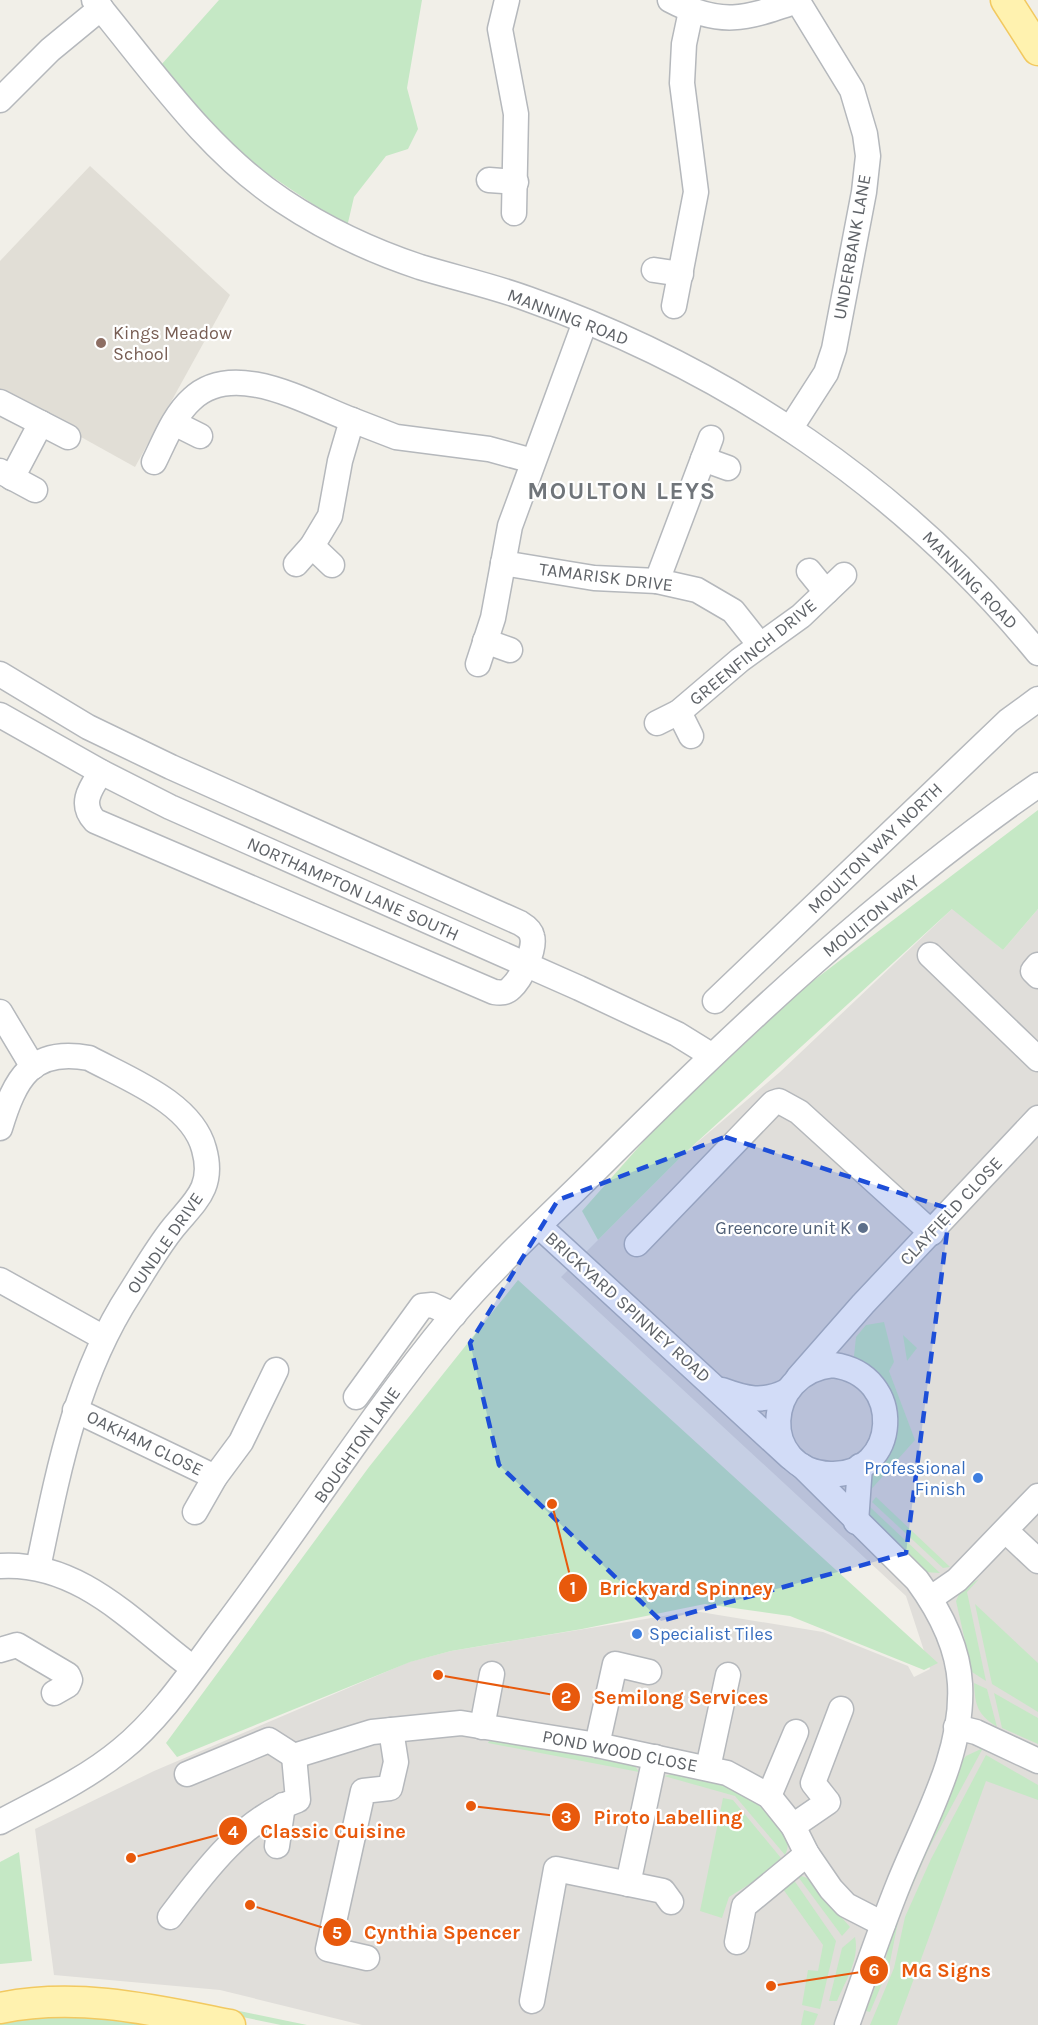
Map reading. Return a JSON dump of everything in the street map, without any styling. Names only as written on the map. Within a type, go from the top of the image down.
[{"type":"main road","points":[[1006,0],[1038,50]]},
{"type":"main road","points":[[0,2008],[54,2002],[105,2004],[143,2008],[230,2025]]},
{"type":"street","points":[[507,0],[500,28],[516,114],[514,213]]},
{"type":"street","points":[[675,306],[696,192],[682,83],[684,44],[680,5],[727,19],[754,15],[797,0]]},
{"type":"street","name":"UNDERBANK LANE","points":[[790,429],[826,373],[834,349],[864,192],[868,156],[861,111],[852,90],[797,0]]},
{"type":"street","points":[[0,100],[98,4]]},
{"type":"street","name":"MANNING ROAD","points":[[98,4],[206,135],[252,178],[302,214],[389,256],[527,298],[656,351],[721,385],[790,429],[900,509],[996,602],[1038,653]]},
{"type":"street","points":[[489,180],[516,182]]},
{"type":"street","points":[[654,270],[681,274]]},
{"type":"street","points":[[510,650],[482,653],[493,618],[510,526],[585,322]]},
{"type":"street","points":[[154,462],[174,423],[192,398],[206,389],[233,381],[260,385],[396,437],[489,449],[533,461]]},
{"type":"street","points":[[0,402],[68,437]]},
{"type":"street","points":[[332,565],[304,555],[330,516],[340,461],[352,420]]},
{"type":"street","points":[[35,490],[6,475],[27,450],[41,423]]},
{"type":"street","points":[[174,423],[200,436]]},
{"type":"street","points":[[657,581],[707,448],[728,468]]},
{"type":"street","name":"TAMARISK DRIVE","points":[[502,563],[594,578],[657,581],[697,590],[733,611],[760,645]]},
{"type":"street","name":"GREENFINCH DRIVE","points":[[809,572],[826,592]]},
{"type":"street","name":"GREENFINCH DRIVE","points":[[657,723],[679,712],[760,645],[801,616],[844,575]]},
{"type":"street","points":[[0,674],[88,727],[161,762],[520,923],[528,928],[532,936],[532,945],[525,964],[510,990],[494,993],[95,821],[89,814],[86,799],[100,772]]},
{"type":"street","name":"MOULTON WAY NORTH","points":[[715,1001],[1008,721],[1038,699]]},
{"type":"street","name":"GREENFINCH DRIVE","points":[[679,712],[691,736]]},
{"type":"street","name":"NORTHAMPTON LANE SOUTH","points":[[0,715],[100,772],[247,843],[525,964],[678,1034],[711,1055]]},
{"type":"street","name":"MOULTON WAY","points":[[711,1055],[771,999],[891,897],[1038,785]]},
{"type":"street","points":[[930,955],[1038,1059]]},
{"type":"street","points":[[1038,965],[1033,972],[1038,976]]},
{"type":"street","points":[[0,1012],[33,1067]]},
{"type":"street","name":"BOUGHTON LANE","points":[[0,1822],[92,1772],[124,1748],[193,1668],[280,1552],[402,1380],[454,1315],[539,1226],[711,1055]]},
{"type":"street","name":"OUNDLE DRIVE","points":[[0,1128],[14,1088],[33,1067],[44,1060],[60,1056],[89,1058],[173,1105],[189,1120],[204,1148],[207,1175],[202,1192],[192,1209],[174,1227],[152,1258],[104,1338],[75,1410],[57,1477],[38,1568]]},
{"type":"street","points":[[637,1244],[773,1102],[779,1101],[799,1112],[932,1233]]},
{"type":"street","name":"CLAYFIELD CLOSE","points":[[792,1384],[863,1304],[1036,1123]]},
{"type":"street","name":"BRICKYARD SPINNEY ROAD","points":[[539,1226],[717,1388],[856,1522],[904,1564],[931,1598],[950,1640],[957,1662],[960,1684],[956,1727],[944,1772],[883,1924],[847,2025]]},
{"type":"street","points":[[0,1280],[104,1338]]},
{"type":"street","name":"CLAYFIELD CLOSE","points":[[858,1372],[851,1360],[850,1333],[863,1304]]},
{"type":"street","points":[[356,1397],[422,1306],[432,1305],[454,1315]]},
{"type":"street","points":[[821,1367],[846,1367],[870,1381],[880,1394],[885,1410],[886,1426],[882,1442],[873,1455],[860,1466],[847,1472],[832,1474],[796,1462],[781,1442],[778,1425],[780,1406],[792,1384],[821,1367]]},
{"type":"street","name":"OAKHAM CLOSE","points":[[195,1512],[215,1477],[241,1442],[276,1370]]},
{"type":"street","name":"BRICKYARD SPINNEY ROAD","points":[[717,1388],[756,1400],[772,1398],[792,1384]]},
{"type":"street","name":"OAKHAM CLOSE","points":[[75,1410],[215,1477]]},
{"type":"street","points":[[856,1522],[860,1466]]},
{"type":"street","points":[[931,1598],[957,1580],[1038,1496]]},
{"type":"street","points":[[1006,1531],[1038,1561]]},
{"type":"street","points":[[0,1566],[38,1568],[71,1578],[92,1588],[193,1668]]},
{"type":"street","points":[[0,1650],[17,1645],[68,1675],[70,1680],[68,1685],[54,1693]]},
{"type":"street","points":[[597,1745],[615,1665],[650,1672]]},
{"type":"street","points":[[482,1727],[492,1674]]},
{"type":"street","points":[[708,1768],[728,1675]]},
{"type":"street","points":[[793,1826],[828,1802],[813,1783],[841,1709]]},
{"type":"street","name":"POND WOOD CLOSE","points":[[294,1756],[372,1732],[461,1723],[597,1745],[708,1768],[741,1778],[769,1796],[793,1826],[807,1854],[831,1889],[846,1905],[883,1924]]},
{"type":"street","points":[[956,1727],[975,1732],[1038,1761]]},
{"type":"street","points":[[367,1958],[328,1949],[363,1791],[390,1788],[396,1762],[391,1730]]},
{"type":"street","points":[[769,1796],[796,1732]]},
{"type":"street","points":[[170,1917],[201,1876],[243,1833],[284,1804],[298,1800],[294,1756],[269,1740],[187,1774]]},
{"type":"street","points":[[628,1884],[655,1757]]},
{"type":"street","points":[[277,1846],[284,1804]]},
{"type":"street","points":[[737,1942],[744,1906],[807,1854]]},
{"type":"street","points":[[532,2001],[556,1869],[663,1891],[671,1902]]},
{"type":"highlighted area","points":[[725,1137],[950,1209],[906,1553],[661,1621],[499,1465],[470,1343],[558,1200]]},
{"type":"shaded area","name":"Kings Meadow School","points":[[90,166],[230,295],[135,467],[0,392],[0,261]]},
{"type":"shaded area","points":[[953,908],[1003,950],[1038,909],[1038,2025],[362,2025],[220,1990],[54,1975],[35,1829],[154,1771],[409,1662],[451,1651],[694,1611],[823,1632],[908,1666],[914,1677],[930,1669],[906,1596],[561,1277],[686,1152],[780,1072]]},
{"type":"green space","points":[[219,0],[422,0],[407,88],[418,129],[408,149],[386,156],[354,197],[347,227],[234,151],[161,65]]},
{"type":"green space","points":[[1038,810],[1038,909],[1003,950],[952,909],[686,1152],[598,1240],[582,1211],[659,1124],[805,987]]},
{"type":"green space","points":[[518,1280],[938,1663],[924,1670],[790,1616],[705,1604],[582,1629],[451,1651],[410,1662],[177,1757],[166,1743],[369,1467]]},
{"type":"green space","points":[[884,1322],[894,1362],[889,1371],[915,1440],[867,1494],[868,1477],[888,1448],[854,1356],[856,1337],[866,1325]]},
{"type":"green space","points":[[903,1335],[917,1348],[907,1361]]},
{"type":"green space","points":[[876,1497],[950,1567],[943,1568],[872,1502]]},
{"type":"green space","points":[[870,1507],[940,1573],[924,1572],[870,1518],[867,1512]]},
{"type":"green space","points":[[979,1579],[967,1592],[986,1681],[972,1672],[956,1601],[961,1590]]},
{"type":"green space","points":[[975,1604],[1038,1663],[1038,1712],[992,1684]]},
{"type":"green space","points":[[974,1683],[987,1689],[997,1727],[985,1718],[978,1708]]},
{"type":"green space","points":[[994,1693],[1038,1718],[1038,1744],[1002,1728]]},
{"type":"green space","points":[[490,1739],[635,1766],[639,1772],[488,1743]]},
{"type":"green space","points":[[983,1748],[928,1850],[899,1917],[889,1967],[870,2012],[866,2011],[886,1958],[895,1916],[957,1767],[966,1756]]},
{"type":"green space","points":[[986,1755],[1038,1785],[1038,1800],[986,1781],[897,2025],[870,2025],[894,1968],[905,1917],[931,1859]]},
{"type":"green space","points":[[678,1773],[721,1784],[757,1803],[785,1836],[788,1847],[785,1855],[735,1796],[664,1776]]},
{"type":"green space","points":[[723,1798],[733,1800],[781,1858],[756,1880],[729,1897],[722,1918],[700,1911]]},
{"type":"green space","points":[[19,1852],[32,1961],[0,1964],[0,1862]]},
{"type":"green space","points":[[789,1873],[836,1941],[820,2009],[802,2005],[808,1970],[818,1971],[823,1945],[778,1882]]},
{"type":"green space","points":[[796,1874],[807,1878],[850,1927],[842,1936]]},
{"type":"green space","points":[[855,1937],[855,1954],[851,1970],[837,2001],[829,2001],[842,1948]]},
{"type":"green space","points":[[230,2009],[307,2025],[281,2025],[228,2014]]},
{"type":"green space","points":[[804,2010],[818,2014],[814,2025],[801,2025]]},
{"type":"green space","points":[[56,2014],[172,2025],[0,2025],[0,2023]]},
{"type":"place","name":"Kings Meadow School","points":[[101,343]]},
{"type":"place","name":"Greencore unit K","points":[[863,1228]]},
{"type":"place","name":"Professional Finish","points":[[978,1478]]},
{"type":"place","name":"Brickyard Spinney","points":[[552,1504]]},
{"type":"place","name":"Specialist Tiles","points":[[637,1634]]},
{"type":"place","name":"Semilong Services","points":[[438,1675]]},
{"type":"place","name":"Piroto Labelling","points":[[471,1806]]},
{"type":"place","name":"Classic Cuisine","points":[[131,1858]]},
{"type":"place","name":"Cynthia Spencer","points":[[250,1905]]},
{"type":"place","name":"MG Signs","points":[[771,1986]]},
{"type":"district","name":"MOULTON LEYS","points":[[622,491]]}]
